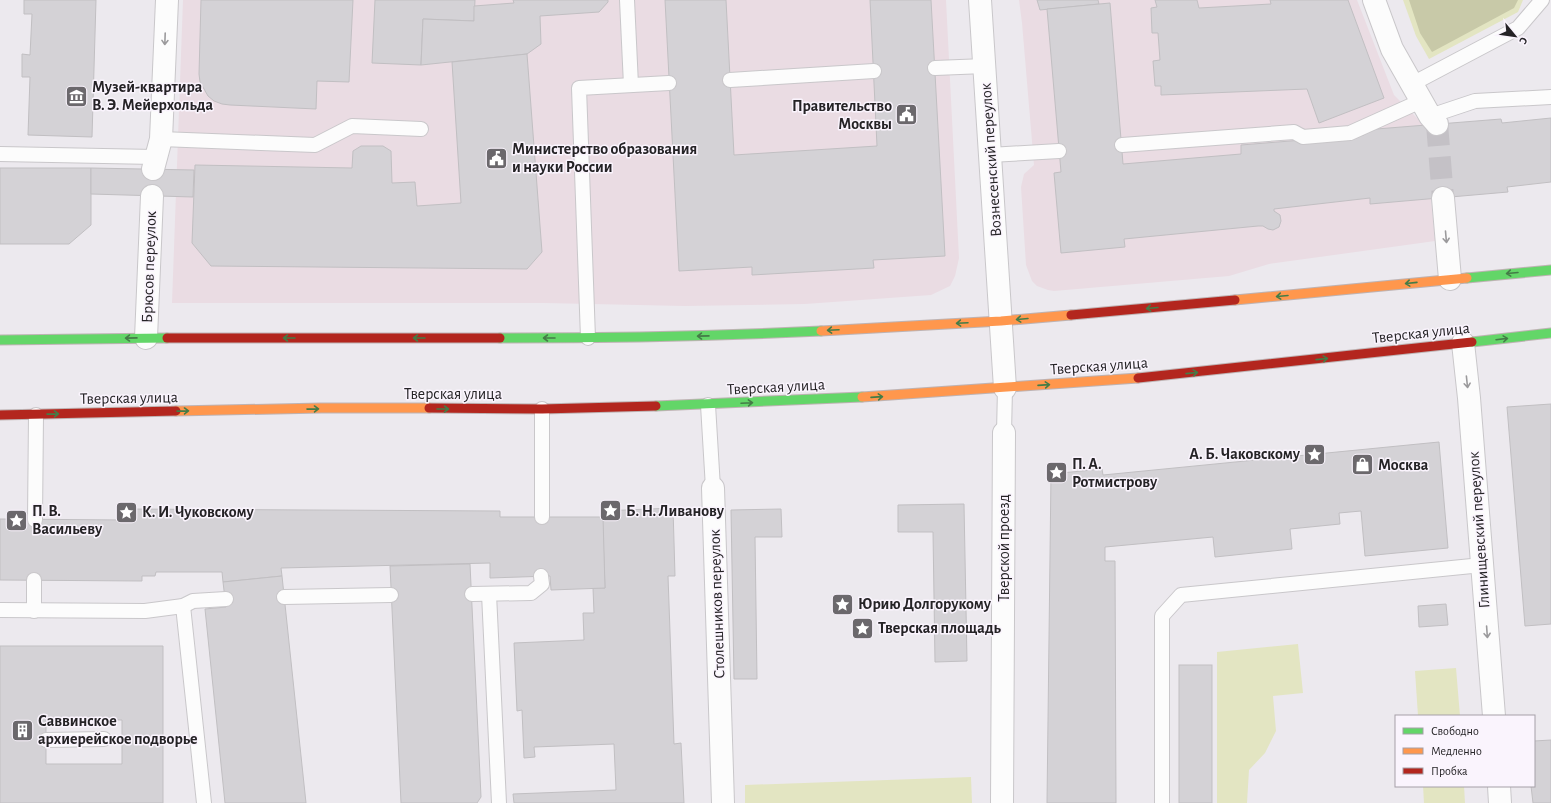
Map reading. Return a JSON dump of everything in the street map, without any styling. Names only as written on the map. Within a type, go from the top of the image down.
[{"type":"main road","points":[[0,340],[146,338],[588,338],[738,335],[1001,321],[1338,291],[1551,270]]},
{"type":"main road","name":"Тверская улица","points":[[0,415],[321,408],[542,409],[708,405],[869,397],[1154,377],[1551,333]]},
{"type":"street","points":[[156,155],[166,0]]},
{"type":"street","name":"Вознесенский переулок","points":[[980,0],[1005,388]]},
{"type":"street","points":[[1374,0],[1392,49],[1425,106]]},
{"type":"street","name":"Брюсов переулок","points":[[146,338],[152,196]]},
{"type":"street","points":[[1443,198],[1450,279]]},
{"type":"street","name":"Глинищевский переулок","points":[[1463,343],[1494,715]]},
{"type":"street","name":"Тверской проезд","points":[[1002,803],[1004,433]]},
{"type":"street","name":"Столешников переулок","points":[[713,488],[723,803]]},
{"type":"street","points":[[1499,787],[1500,803]]},
{"type":"lane","points":[[627,0],[631,85]]},
{"type":"lane","points":[[1425,106],[1518,28],[1542,0]]},
{"type":"lane","points":[[935,68],[985,66]]},
{"type":"lane","points":[[730,80],[874,71]]},
{"type":"lane","points":[[588,338],[579,88],[669,83]]},
{"type":"lane","points":[[1122,145],[1294,132],[1303,137],[1350,133],[1425,106],[1475,101],[1551,97]]},
{"type":"lane","points":[[0,154],[156,155],[315,145],[352,126],[421,130]]},
{"type":"lane","points":[[990,155],[1059,151]]},
{"type":"lane","name":"Тверской проезд","points":[[1004,433],[1005,388]]},
{"type":"lane","name":"Столешников переулок","points":[[708,405],[713,488]]},
{"type":"lane","points":[[542,409],[542,517]]},
{"type":"lane","points":[[35,520],[36,415]]},
{"type":"lane","points":[[1162,803],[1162,616],[1181,595],[1482,565]]},
{"type":"lane","points":[[472,594],[531,593],[542,584],[542,576]]},
{"type":"lane","points":[[34,580],[34,611]]},
{"type":"lane","points":[[489,594],[499,803]]},
{"type":"lane","points":[[284,597],[392,595]]},
{"type":"lane","points":[[0,610],[145,611],[183,606],[193,600],[226,599]]},
{"type":"lane","points":[[183,606],[204,803]]},
{"type":"lane","points":[[46,740],[104,739]]},
{"type":"shaded area","points":[[183,0],[946,0],[959,258],[955,276],[950,286],[931,295],[805,304],[685,306],[544,303],[172,303]]},
{"type":"shaded area","points":[[1019,0],[1357,0],[1394,95],[1424,125],[1435,241],[1269,264],[1229,276],[1054,291],[1037,286],[1032,281],[1026,265],[1021,187],[1024,174],[1034,165]]},
{"type":"green space","points":[[1403,0],[1523,0],[1518,12],[1429,59],[1416,36]]},
{"type":"green space","points":[[1409,0],[1518,0],[1514,8],[1432,52],[1420,33]]},
{"type":"green space","points":[[1298,644],[1303,693],[1273,696],[1276,731],[1265,753],[1249,770],[1247,803],[1217,803],[1217,652]]},
{"type":"green space","points":[[1456,668],[1460,715],[1418,715],[1415,671]]},
{"type":"green space","points":[[971,777],[972,803],[745,803],[745,785]]},
{"type":"green space","points":[[1423,787],[1464,787],[1465,803],[1424,803]]},
{"type":"building","points":[[24,0],[96,0],[92,137],[28,135],[30,77],[22,77],[22,54],[30,55],[32,14],[24,14]]},
{"type":"building","points":[[201,0],[353,0],[349,82],[317,81],[316,109],[230,105],[214,101],[208,96],[200,82]]},
{"type":"building","points":[[375,0],[475,0],[474,21],[423,19],[421,65],[372,63]]},
{"type":"building","points":[[513,0],[608,0],[608,2],[599,12],[540,16],[541,44],[527,54],[421,65],[423,19],[474,21],[474,6],[514,3]]},
{"type":"building","name":"Правительство Москвы","points":[[665,0],[726,0],[734,155],[877,146],[870,0],[931,0],[945,256],[873,260],[874,268],[752,275],[752,267],[679,271]]},
{"type":"building","points":[[1037,0],[1098,0],[1099,4],[1040,10]]},
{"type":"building","points":[[1155,0],[1197,0],[1199,8],[1271,4],[1270,0],[1348,0],[1384,98],[1319,123],[1307,89],[1161,95],[1161,86],[1155,86],[1153,61],[1160,60],[1158,33],[1152,33],[1151,8],[1157,7]]},
{"type":"building","points":[[1110,3],[1123,164],[1241,154],[1241,145],[1364,135],[1364,130],[1501,119],[1502,123],[1551,118],[1551,182],[1507,187],[1508,192],[1370,204],[1370,198],[1274,209],[1274,211],[1280,215],[1281,221],[1279,227],[1273,230],[1263,226],[1258,226],[1124,239],[1125,247],[1061,253],[1054,173],[1061,172],[1047,9]]},
{"type":"building","name":"Министерство образования и науки России","points":[[527,54],[542,252],[527,269],[211,266],[192,243],[195,165],[352,168],[353,151],[361,146],[383,146],[391,151],[392,183],[415,182],[417,206],[461,203],[452,62]]},
{"type":"building","points":[[0,168],[91,168],[91,225],[69,244],[0,244]]},
{"type":"building","points":[[91,168],[194,170],[193,197],[91,194]]},
{"type":"building","points":[[1551,404],[1551,624],[1525,626],[1507,407]]},
{"type":"building","points":[[1439,442],[1448,548],[1365,556],[1361,511],[1339,513],[1340,524],[1290,529],[1292,549],[1215,557],[1213,537],[1105,547],[1105,561],[1115,561],[1116,803],[1047,803],[1051,474],[1102,469],[1103,475]]},
{"type":"building","points":[[964,504],[967,661],[935,662],[933,532],[898,532],[898,505]]},
{"type":"building","points":[[673,508],[675,576],[668,576],[674,744],[681,743],[684,803],[514,803],[513,794],[616,790],[614,744],[534,747],[535,757],[524,758],[522,710],[517,711],[514,643],[584,640],[583,613],[594,613],[593,588],[605,588],[602,511]]},
{"type":"building","points":[[126,509],[500,511],[500,517],[603,517],[605,588],[551,590],[550,576],[490,578],[490,563],[281,568],[282,576],[223,582],[222,572],[156,572],[155,576],[142,576],[142,581],[0,580],[0,519],[125,520]]},
{"type":"building","points":[[781,509],[782,537],[755,537],[757,679],[734,679],[731,510]]},
{"type":"building","points":[[470,564],[481,797],[477,803],[401,803],[390,566]]},
{"type":"building","points":[[282,576],[306,803],[225,803],[205,609],[226,607],[223,582]]},
{"type":"building","points":[[1446,604],[1448,625],[1419,627],[1418,606]]},
{"type":"building","name":"Саввинское архиерейское подворье","points":[[0,646],[163,646],[163,803],[0,803]],"holes":[[[46,720],[122,720],[122,764],[46,764]]]},
{"type":"building","points":[[1179,665],[1212,665],[1212,803],[1179,803]]},
{"type":"building","points":[[1551,740],[1551,803],[1533,803],[1531,787],[1535,787],[1535,741]]},
{"type":"tunnel","points":[[1437,124],[1443,198]]},
{"type":"traffic: fast","points":[[1467,278],[1551,270]]},
{"type":"traffic: fast","points":[[500,338],[580,338],[821,331]]},
{"type":"traffic: fast","points":[[1472,342],[1551,333]]},
{"type":"traffic: fast","points":[[0,340],[167,338]]},
{"type":"traffic: fast","points":[[656,406],[862,397]]},
{"type":"traffic: slow","points":[[1235,300],[1467,278]]},
{"type":"traffic: slow","points":[[821,331],[1001,321],[1071,315]]},
{"type":"traffic: slow","points":[[862,397],[1138,378]]},
{"type":"traffic: slow","points":[[176,411],[321,408],[429,408]]},
{"type":"traffic: jam","points":[[1071,315],[1235,300]]},
{"type":"traffic: jam","points":[[167,338],[500,338]]},
{"type":"traffic: jam","points":[[1138,378],[1472,342]]},
{"type":"traffic: jam","points":[[429,408],[542,409],[656,406]]},
{"type":"traffic: jam","points":[[0,415],[176,411]]},
{"type":"place","name":"Музей-квартира В. Э. Мейерхольда","points":[[76,96]]},
{"type":"place","name":"Правительство Москвы","points":[[907,115]]},
{"type":"place","name":"Министерство образования и науки России","points":[[497,158]]},
{"type":"place","name":"А. Б. Чаковскому","points":[[1315,454]]},
{"type":"place","name":"Москва","points":[[1362,465]]},
{"type":"place","name":"П. А. Ротмистрову","points":[[1057,473]]},
{"type":"place","name":"Б. Н. Ливанову","points":[[610,511]]},
{"type":"place","name":"К. И. Чуковскому","points":[[126,512]]},
{"type":"place","name":"П. В. Васильеву","points":[[17,520]]},
{"type":"place","name":"Юрию Долгорукому","points":[[842,604]]},
{"type":"place","name":"Тверская площадь","points":[[862,628]]},
{"type":"place","name":"Саввинское архиерейское подворье","points":[[23,730]]}]
